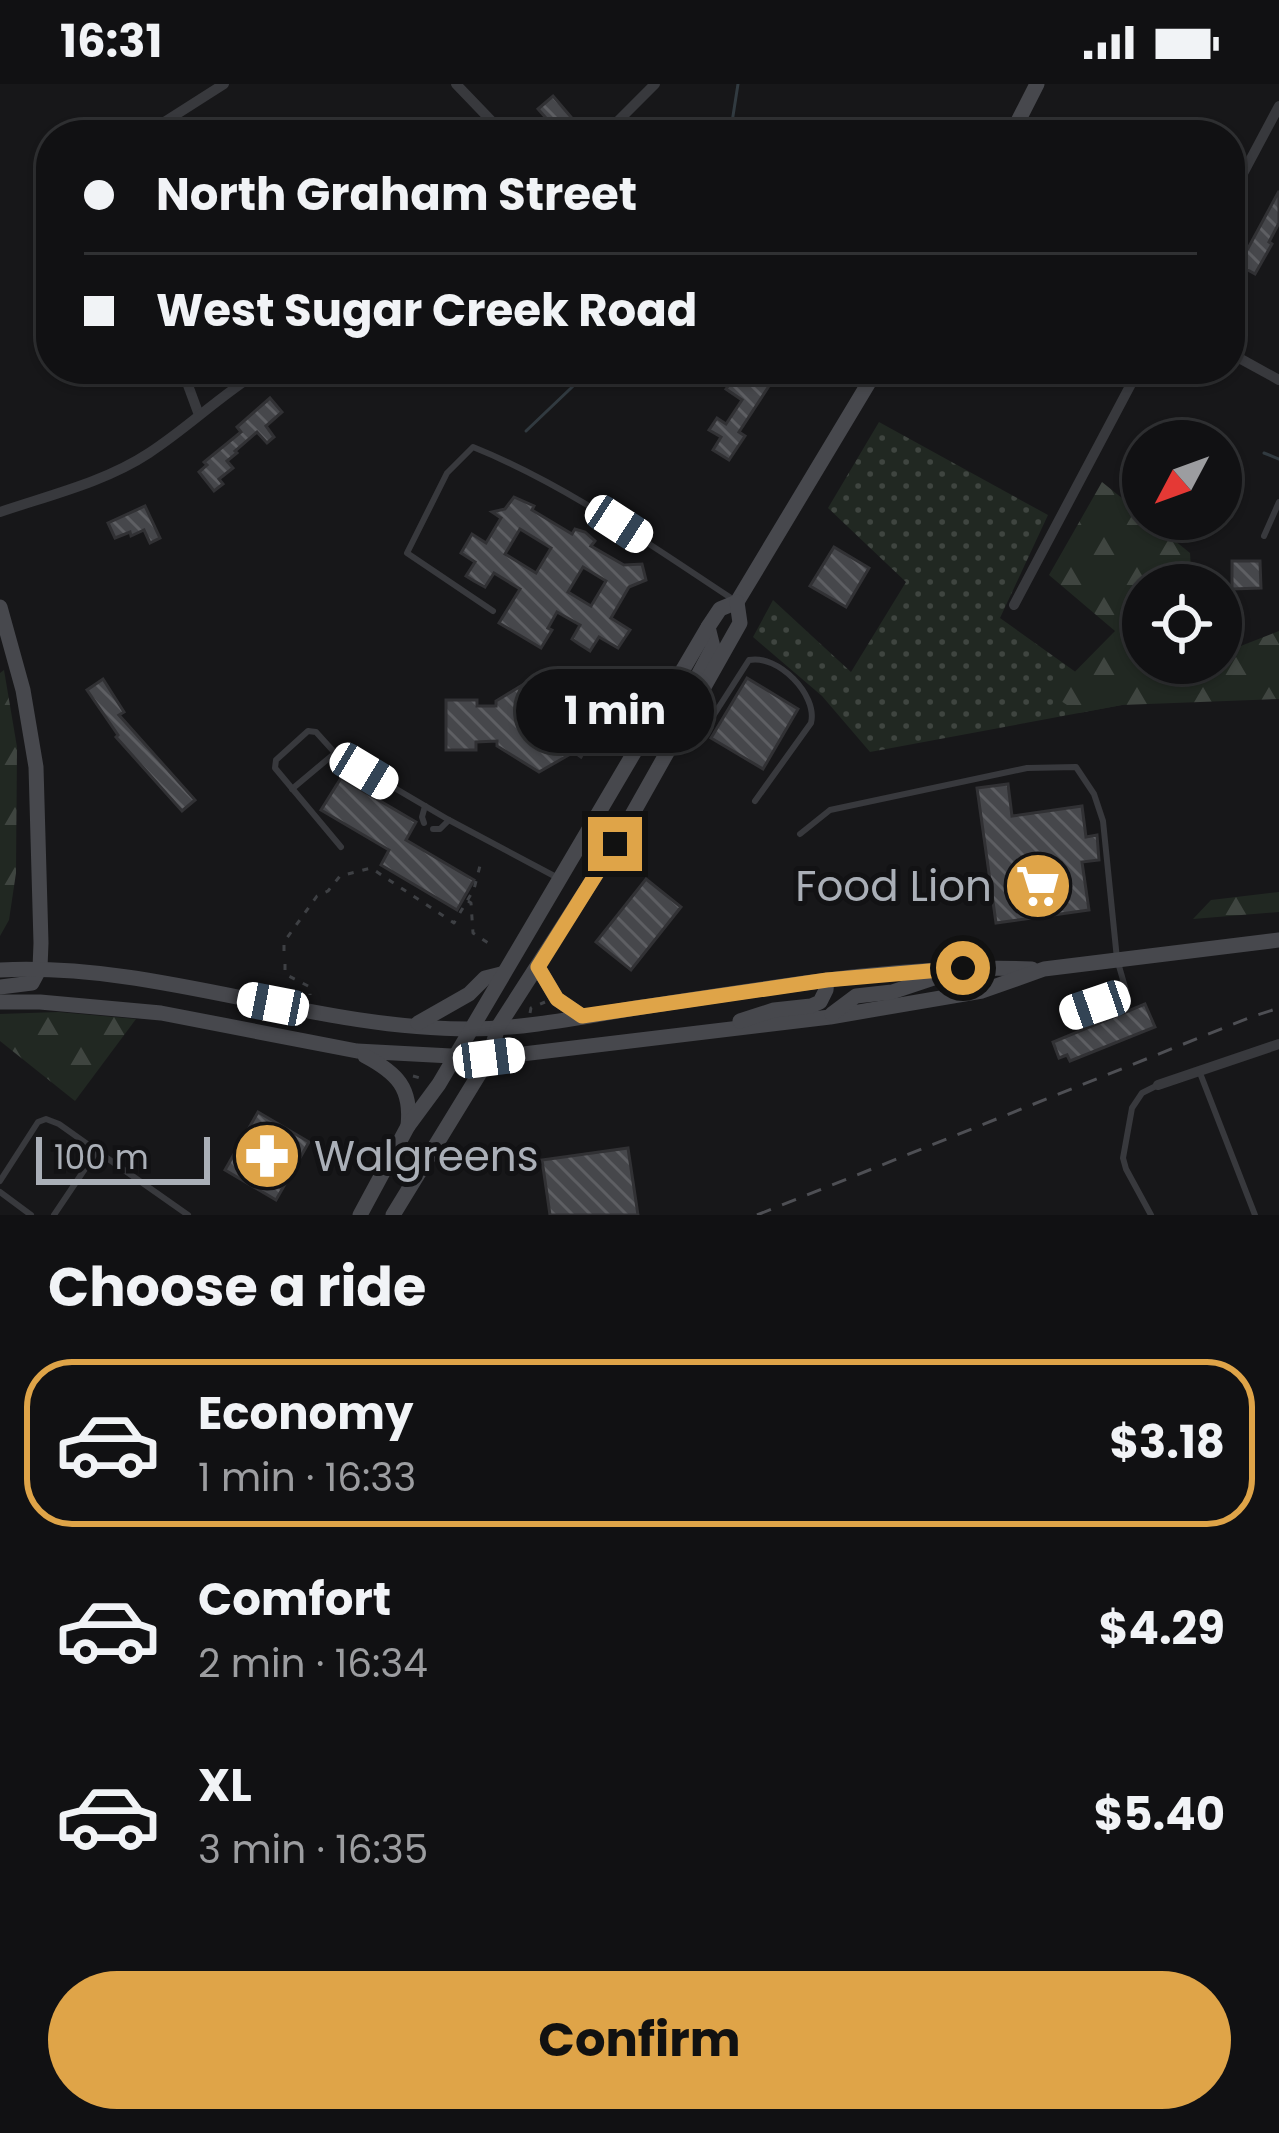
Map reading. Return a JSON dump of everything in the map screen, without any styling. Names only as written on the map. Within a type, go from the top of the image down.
[{"type":"main road","points":[[1019,120],[1037,84]]},
{"type":"main road","points":[[360,1215],[408,1126],[455,1057],[708,627],[720,609],[737,602],[869,384]]},
{"type":"main road","points":[[394,1215],[489,1058],[498,1027],[615,844],[740,623],[737,602]]},
{"type":"main road","points":[[0,607],[36,767],[40,968],[32,983],[0,987]]},
{"type":"main road","points":[[685,717],[689,694],[712,647],[708,627]]},
{"type":"main road","points":[[0,970],[130,975],[316,1013],[470,1029],[827,980],[963,968],[1044,970],[1279,940]]},
{"type":"main road","points":[[538,967],[557,999],[582,1016]]},
{"type":"main road","points":[[830,1017],[856,996],[892,992],[963,968]]},
{"type":"main road","points":[[0,1002],[161,1013],[357,1051],[489,1058],[830,1017],[982,991],[1044,970]]},
{"type":"main road","points":[[412,1026],[470,994],[485,978],[501,974]]},
{"type":"main road","points":[[715,1029],[775,1010],[812,1006],[824,996],[827,980]]},
{"type":"main road","points":[[357,1051],[398,1079],[408,1097],[408,1126]]},
{"type":"street","points":[[168,120],[224,84]]},
{"type":"street","points":[[456,84],[491,120]]},
{"type":"street","points":[[619,120],[655,84]]},
{"type":"street","points":[[1245,170],[1279,106]]},
{"type":"street","points":[[1245,361],[1279,380]]},
{"type":"street","points":[[188,384],[199,415]]},
{"type":"street","points":[[0,512],[127,466],[242,384]]},
{"type":"street","points":[[1013,605],[1131,384]]},
{"type":"street","points":[[1159,1085],[1279,1043]]},
{"type":"lane","points":[[493,611],[406,553],[447,473],[472,447],[520,466],[737,602]]},
{"type":"lane","points":[[1264,536],[1279,502]]},
{"type":"lane","points":[[701,735],[748,660],[770,663],[807,696],[814,710],[812,723],[754,800]]},
{"type":"lane","points":[[341,848],[275,768],[276,760],[308,731],[316,732],[335,753],[424,806],[558,878]]},
{"type":"lane","points":[[292,789],[335,753]]},
{"type":"lane","points":[[800,834],[830,810],[1027,768],[1076,767],[1094,794],[1103,821],[1117,959],[1126,994],[1063,1016]]},
{"type":"lane","points":[[424,806],[424,823]]},
{"type":"lane","points":[[433,829],[449,820]]},
{"type":"lane","points":[[1200,1071],[1255,1215]]},
{"type":"lane","points":[[1151,1215],[1123,1158],[1132,1108],[1142,1093],[1159,1085]]},
{"type":"lane","points":[[0,1180],[38,1122],[46,1119],[188,1215]]},
{"type":"lane","points":[[54,1215],[97,1151]]},
{"type":"lane","points":[[0,1192],[31,1215]]},
{"type":"path","points":[[284,951],[284,942],[317,896],[340,876],[371,868],[454,922],[474,890],[482,858]]},
{"type":"path","points":[[467,901],[471,903],[472,933],[494,946]]},
{"type":"path","points":[[285,964],[285,974],[310,987],[310,995]]},
{"type":"path","points":[[530,1008],[546,1001]]},
{"type":"path","points":[[406,1080],[419,1066]]},
{"type":"path","points":[[413,1076],[420,1078]]},
{"type":"green space","points":[[879,422],[1048,515],[1000,618],[1122,705],[870,752],[822,696],[753,637],[773,600],[851,672],[906,582],[828,508]]},
{"type":"green space","points":[[1102,482],[1122,498],[1122,540],[1174,540],[1190,553],[1191,564],[1122,564],[1122,684],[1242,684],[1242,645],[1279,631],[1279,699],[1122,705],[1079,713],[1052,695],[1115,631],[1049,575]]},
{"type":"green space","points":[[4,670],[17,747],[16,873],[9,920],[0,936],[0,673]]},
{"type":"green space","points":[[1279,892],[1279,912],[1193,919],[1211,900]]},
{"type":"green space","points":[[58,1012],[136,1019],[75,1101],[0,1041],[0,1014]]},
{"type":"building","points":[[553,96],[574,120],[548,120],[538,109]]},
{"type":"building","points":[[1279,191],[1279,223],[1255,274],[1245,268],[1245,254]]},
{"type":"building","points":[[730,384],[769,386],[739,432],[745,436],[729,460],[713,450],[721,437],[709,430],[717,418],[726,424],[742,400],[726,389]]},
{"type":"building","points":[[270,398],[282,412],[266,426],[274,437],[267,443],[257,432],[235,451],[227,461],[233,468],[219,479],[223,484],[214,491],[199,472],[207,465],[204,462],[241,432],[237,427]]},
{"type":"building","points":[[514,497],[572,534],[575,529],[585,532],[595,541],[591,546],[624,565],[642,564],[646,580],[629,587],[611,618],[630,630],[618,648],[599,637],[590,651],[572,639],[580,625],[557,612],[541,648],[499,623],[520,589],[494,573],[485,587],[474,581],[466,576],[475,562],[461,553],[472,534],[486,543],[501,518],[492,512],[505,509]],"holes":[[[520,529],[551,548],[536,573],[505,554]],[[583,567],[606,581],[591,606],[568,592]]]},
{"type":"building","points":[[145,506],[160,538],[150,543],[144,530],[115,538],[108,523]]},
{"type":"building","points":[[834,547],[869,568],[846,607],[810,586]]},
{"type":"building","points":[[1260,561],[1261,588],[1242,589],[1242,564],[1232,564]]},
{"type":"building","points":[[539,675],[580,700],[581,741],[588,745],[581,757],[574,752],[539,772],[497,746],[497,741],[476,742],[476,750],[446,750],[446,700],[477,700],[477,706],[496,706],[496,701]]},
{"type":"building","points":[[747,678],[798,709],[763,769],[711,738]]},
{"type":"building","points":[[103,679],[124,712],[119,715],[195,800],[182,811],[116,737],[87,690]]},
{"type":"building","points":[[341,778],[416,822],[406,840],[474,880],[457,910],[381,865],[389,850],[321,810]]},
{"type":"building","name":"Food Lion","points":[[1008,784],[1012,816],[1082,806],[1086,837],[1097,835],[1099,860],[1082,862],[1089,910],[996,923],[977,788]]},
{"type":"building","points":[[646,879],[681,907],[631,970],[596,942]]},
{"type":"building","points":[[1145,1004],[1155,1027],[1070,1061],[1067,1055],[1059,1058],[1053,1042]]},
{"type":"building","name":"Walgreens","points":[[258,1112],[309,1142],[276,1200],[225,1170]]},
{"type":"building","points":[[628,1148],[638,1215],[550,1215],[542,1160]]},
{"type":"waterway","points":[[732,120],[738,84]]},
{"type":"waterway","points":[[526,431],[575,384]]},
{"type":"waterway","points":[[1264,453],[1279,459]]},
{"type":"railway","points":[[757,1215],[1279,1008]]},
{"type":"place","name":"Food Lion","points":[[1038,886]]},
{"type":"place","name":"Walgreens","points":[[267,1156]]},
{"type":"route","points":[[615,844],[538,967],[557,999],[582,1016],[827,980],[963,968]]}]
